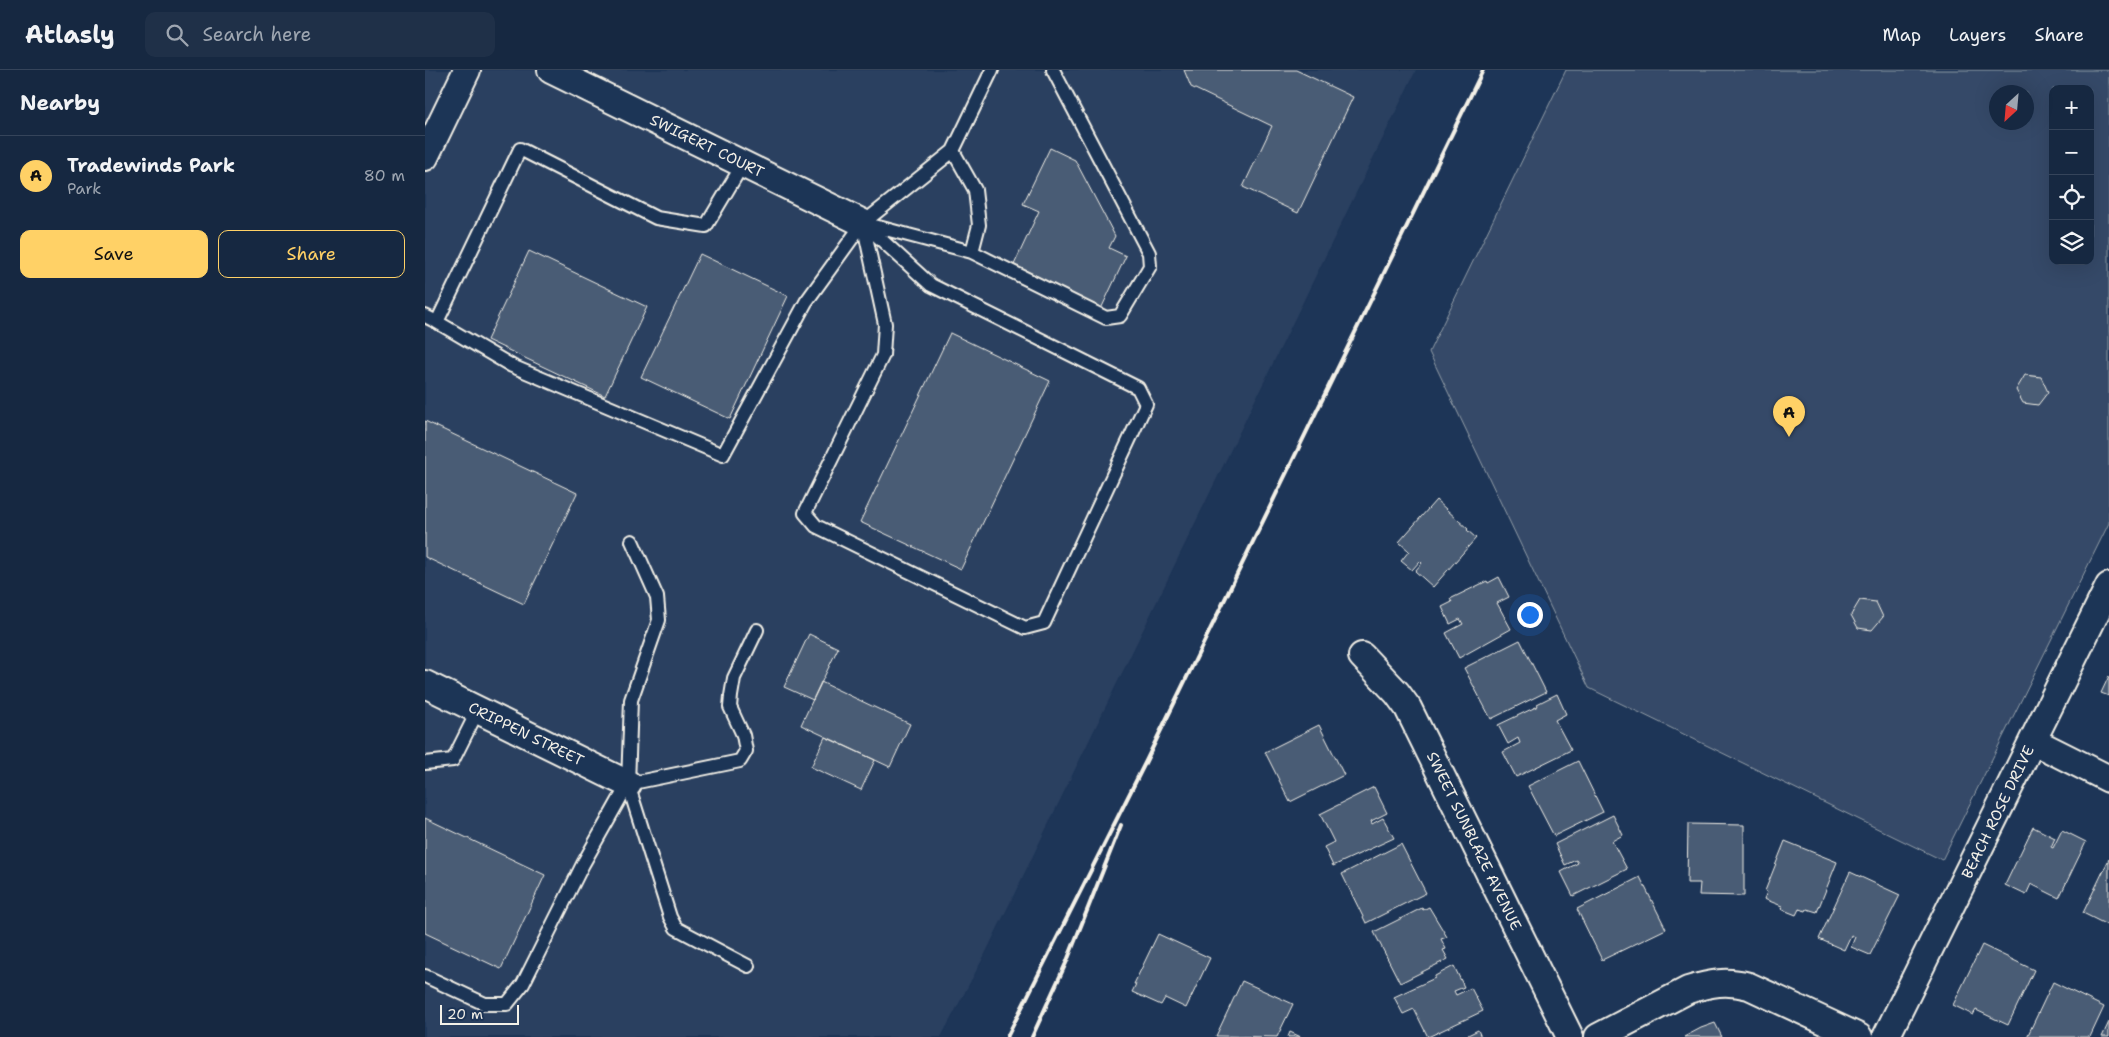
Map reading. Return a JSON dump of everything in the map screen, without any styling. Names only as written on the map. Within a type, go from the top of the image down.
[{"type":"street","points":[[425,157],[467,70]]},
{"type":"street","name":"SWIGERT COURT","points":[[551,70],[863,223]]},
{"type":"street","name":"BEACH ROSE DRIVE","points":[[1886,1037],[2109,586]]},
{"type":"street","name":"SWEET SUNBLAZE AVENUE","points":[[1362,656],[1397,693],[1408,708],[1570,1037]]},
{"type":"street","name":"CRIPPEN STREET","points":[[425,684],[627,784]]},
{"type":"street","points":[[2033,741],[2109,779]]},
{"type":"street","points":[[1598,1037],[1688,990],[1704,985],[1733,982],[1749,986],[1859,1037]]},
{"type":"lane","points":[[425,316],[512,366],[723,455],[806,302],[863,223],[953,151],[992,70]]},
{"type":"lane","points":[[863,223],[972,252],[1106,318],[1120,316],[1150,266],[1149,253],[1053,70]]},
{"type":"lane","points":[[437,322],[519,149],[656,218],[706,226],[743,164]]},
{"type":"lane","points":[[953,151],[975,190],[979,225],[972,252]]},
{"type":"lane","points":[[863,223],[931,285],[1138,388],[1146,404],[1044,623],[1025,628],[816,526],[805,513],[883,355],[885,324],[863,223]]},
{"type":"lane","points":[[632,541],[657,597],[659,620],[631,700],[627,784],[670,918],[676,928],[748,966]]},
{"type":"lane","points":[[425,976],[485,1004],[507,1004],[523,984],[583,864],[627,784],[740,761],[746,751],[743,735],[731,707],[731,696],[734,678],[757,630]]},
{"type":"lane","points":[[425,763],[453,760],[478,710]]},
{"type":"shaded area","points":[[425,70],[1416,70],[983,958],[941,1037],[425,1037]]},
{"type":"shaded area","points":[[1566,70],[2109,70],[2109,523],[1942,860],[1589,688],[1429,352]]},
{"type":"building","points":[[1184,70],[1296,70],[1353,97],[1298,213],[1243,187],[1272,126],[1191,87]]},
{"type":"building","points":[[1050,148],[1075,160],[1115,236],[1109,248],[1126,256],[1101,309],[1013,267],[1039,211],[1023,204]]},
{"type":"building","points":[[529,251],[647,307],[605,396],[487,340]]},
{"type":"building","points":[[700,254],[788,296],[730,419],[641,377]]},
{"type":"building","points":[[950,333],[1050,381],[961,569],[860,522]]},
{"type":"building","points":[[2025,375],[2041,377],[2048,392],[2038,405],[2023,403],[2016,390]]},
{"type":"building","points":[[425,421],[577,493],[524,604],[425,557]]},
{"type":"building","points":[[1436,500],[1476,538],[1433,587],[1415,571],[1422,563],[1420,561],[1412,570],[1401,561],[1409,551],[1399,542]]},
{"type":"building","points":[[1499,577],[1509,597],[1497,603],[1511,629],[1459,658],[1446,633],[1463,624],[1460,619],[1450,624],[1442,607],[1452,602],[1450,599]]},
{"type":"building","points":[[1860,600],[1876,602],[1883,617],[1872,630],[1858,628],[1851,615]]},
{"type":"building","points":[[809,634],[838,648],[813,700],[784,687]]},
{"type":"building","points":[[1520,640],[1546,692],[1491,719],[1464,668]]},
{"type":"building","points":[[2109,676],[2109,696],[2101,693]]},
{"type":"building","points":[[821,682],[910,724],[890,767],[801,725]]},
{"type":"building","points":[[1557,694],[1566,714],[1555,720],[1571,750],[1516,777],[1503,752],[1520,743],[1518,738],[1508,744],[1498,725],[1538,706],[1537,704]]},
{"type":"building","points":[[1319,725],[1344,775],[1290,802],[1265,752]]},
{"type":"building","points":[[825,737],[875,760],[861,790],[811,767]]},
{"type":"building","points":[[1578,761],[1603,812],[1554,836],[1528,786]]},
{"type":"building","points":[[1374,787],[1387,813],[1371,821],[1372,824],[1383,818],[1394,838],[1333,866],[1324,847],[1334,842],[1320,814]]},
{"type":"building","points":[[1613,815],[1623,835],[1612,841],[1627,869],[1573,896],[1561,872],[1578,863],[1576,860],[1565,865],[1555,844]]},
{"type":"building","points":[[425,818],[545,875],[501,969],[425,933]]},
{"type":"building","points":[[1688,824],[1744,825],[1744,896],[1699,895],[1700,883],[1687,883]]},
{"type":"building","points":[[2033,827],[2055,838],[2051,847],[2053,848],[2062,830],[2086,842],[2059,898],[2031,884],[2026,895],[2005,885]]},
{"type":"building","points":[[1785,841],[1837,862],[1817,912],[1799,909],[1796,915],[1781,909],[1782,906],[1764,899],[1767,892],[1765,891]]},
{"type":"building","points":[[1401,844],[1426,893],[1366,923],[1342,874]]},
{"type":"building","points":[[2109,859],[2109,926],[2083,913]]},
{"type":"building","points":[[1850,872],[1900,895],[1870,955],[1851,947],[1855,937],[1851,935],[1844,950],[1819,939]]},
{"type":"building","points":[[1640,877],[1666,929],[1602,960],[1577,909]]},
{"type":"building","points":[[1429,907],[1447,937],[1441,939],[1446,949],[1443,950],[1448,959],[1400,983],[1374,932],[1422,908],[1423,910]]},
{"type":"building","points":[[1158,934],[1210,958],[1186,1008],[1165,998],[1161,1005],[1132,992]]},
{"type":"building","points":[[1982,945],[2034,970],[2008,1025],[1976,1010],[1973,1015],[1953,1005]]},
{"type":"building","points":[[1454,966],[1464,987],[1454,991],[1456,995],[1471,988],[1483,1011],[1428,1037],[1414,1009],[1403,1014],[1394,997],[1435,978],[1435,976]]},
{"type":"building","points":[[1242,981],[1293,1004],[1277,1037],[1216,1036]]},
{"type":"building","points":[[2053,982],[2104,1007],[2090,1037],[2027,1037]]},
{"type":"building","points":[[2109,1022],[2109,1037],[2102,1037]]},
{"type":"building","points":[[1715,1023],[1722,1037],[1684,1037],[1701,1028]]},
{"type":"building","points":[[1478,1030],[1481,1037],[1464,1037]]},
{"type":"building","points":[[1290,1032],[1301,1037],[1288,1037]]},
{"type":"railway","points":[[1007,1037],[1146,761],[1483,70]]},
{"type":"railway","points":[[1032,1037],[1067,961],[1121,825]]},
{"type":"place","name":"Tradewinds Park","points":[[1789,437]]}]
